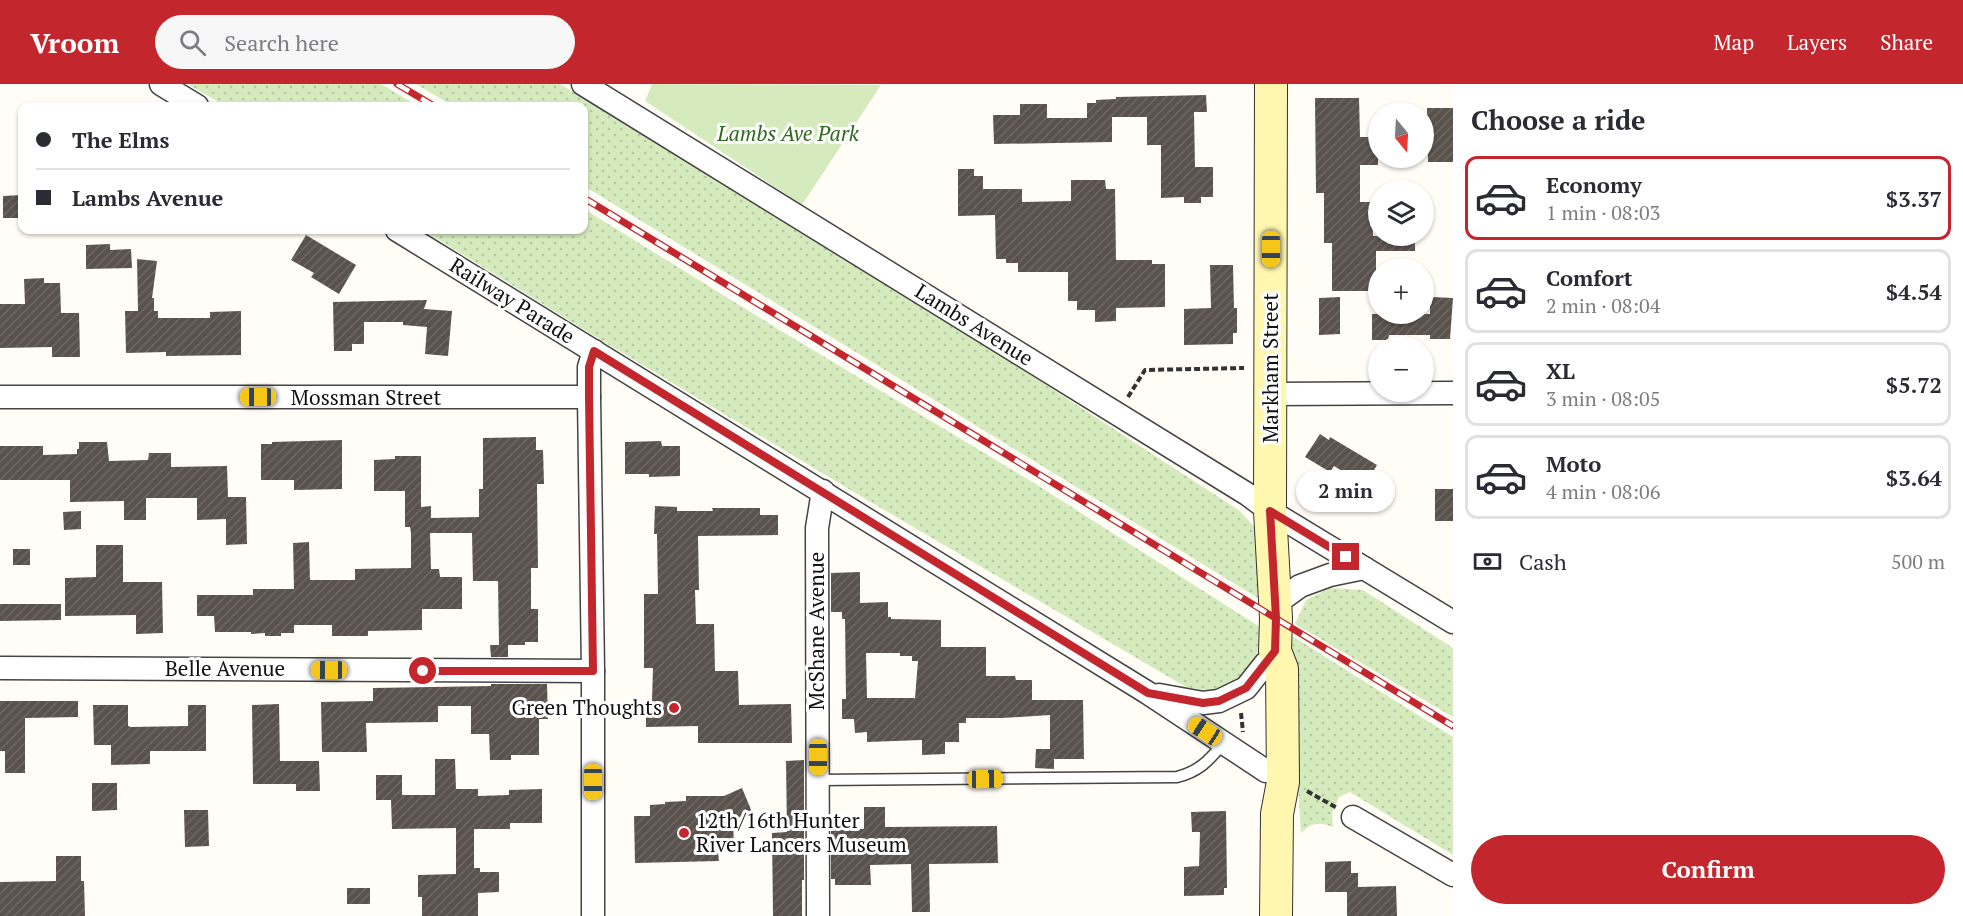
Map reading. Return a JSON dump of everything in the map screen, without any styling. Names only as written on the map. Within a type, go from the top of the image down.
[{"type":"street","points":[[161,84],[190,102]]},
{"type":"street","name":"Lambs Avenue","points":[[583,84],[1208,470],[1270,511],[1453,622]]},
{"type":"street","name":"Markham Street","points":[[1271,84],[1270,511],[1275,603],[1270,658],[1266,771],[1267,783],[1277,814]]},
{"type":"street","name":"Railway Parade","points":[[404,234],[1148,693],[1234,738],[1266,771]]},
{"type":"street","points":[[593,916],[589,367],[594,351]]},
{"type":"street","points":[[1270,394],[1453,393]]},
{"type":"street","name":"Mossman Street","points":[[0,397],[589,397]]},
{"type":"street","name":"McShane Avenue","points":[[818,916],[817,528],[823,491]]},
{"type":"street","points":[[1275,603],[1300,586],[1330,575],[1364,568]]},
{"type":"street","name":"Markham Street","points":[[1270,658],[1282,669],[1283,782],[1277,814],[1276,916]]},
{"type":"street","name":"Railway Parade","points":[[1148,693],[1203,703],[1219,701],[1246,688],[1270,658]]},
{"type":"street","name":"Belle Avenue","points":[[0,668],[593,671]]},
{"type":"street","points":[[1345,812],[1453,875]]},
{"type":"lane","points":[[818,780],[1177,777],[1205,765],[1234,738]]},
{"type":"path","points":[[1124,404],[1145,370],[1244,368]]},
{"type":"path","points":[[1234,738],[1241,711]]},
{"type":"path","points":[[1301,788],[1345,812]]},
{"type":"green space","points":[[188,84],[381,84],[411,102],[218,102]]},
{"type":"green space","points":[[416,84],[560,84],[986,346],[1240,511],[1258,531],[1258,598],[588,188],[588,102],[446,102]]},
{"type":"green space","name":"Lambs Ave Park","points":[[652,84],[881,85],[802,205],[645,101]]},
{"type":"green space","points":[[588,211],[1034,483],[1260,627],[1257,657],[1244,677],[1213,692],[1186,687],[852,491],[429,234],[588,234]]},
{"type":"green space","points":[[1330,588],[1363,590],[1453,648],[1453,717],[1295,624],[1306,600]]},
{"type":"green space","points":[[1292,636],[1453,737],[1453,855],[1350,792],[1339,797],[1332,813],[1333,827],[1315,824],[1301,833],[1293,705]]},
{"type":"building","points":[[1206,95],[1207,112],[1194,112],[1195,167],[1213,167],[1213,197],[1201,197],[1201,203],[1184,203],[1184,197],[1161,198],[1161,145],[1147,145],[1147,117],[1112,117],[1112,142],[994,144],[993,115],[1020,115],[1020,104],[1047,104],[1047,118],[1087,118],[1087,103],[1096,103],[1096,100],[1116,99],[1116,97]]},
{"type":"building","points":[[1315,98],[1359,98],[1360,137],[1368,137],[1368,165],[1360,165],[1360,202],[1368,202],[1368,246],[1415,246],[1415,251],[1376,251],[1376,258],[1368,258],[1368,291],[1332,291],[1332,243],[1324,243],[1324,193],[1316,193]]},
{"type":"building","points":[[1434,108],[1453,108],[1453,162],[1434,162]]},
{"type":"building","points":[[958,169],[974,169],[974,176],[983,176],[983,189],[1022,189],[1022,202],[1071,201],[1071,180],[1105,180],[1106,189],[1115,189],[1116,260],[1152,260],[1152,264],[1165,264],[1165,307],[1116,308],[1116,321],[1095,322],[1095,310],[1077,310],[1077,301],[1068,301],[1068,272],[1018,272],[1018,263],[1006,263],[1006,259],[996,259],[995,215],[958,216]]},
{"type":"building","points":[[18,195],[18,218],[3,218],[3,196]]},
{"type":"building","points":[[306,235],[356,265],[339,294],[311,277],[314,273],[291,260]]},
{"type":"building","points":[[110,244],[110,250],[131,249],[132,268],[86,269],[86,245]]},
{"type":"building","points":[[137,259],[157,261],[152,298],[154,298],[154,311],[158,311],[158,318],[210,318],[210,312],[241,311],[241,355],[166,356],[166,352],[126,353],[125,311],[138,311]]},
{"type":"building","points":[[1210,265],[1233,265],[1237,333],[1233,333],[1233,344],[1184,345],[1184,309],[1211,308]]},
{"type":"building","points":[[44,278],[44,283],[60,283],[61,313],[79,313],[80,357],[52,357],[52,347],[0,348],[0,304],[25,304],[24,279]]},
{"type":"building","points":[[1340,297],[1340,334],[1319,335],[1319,298]]},
{"type":"building","points":[[1434,297],[1453,298],[1450,339],[1434,339],[1434,336],[1430,335],[1372,336],[1372,324],[1434,324]]},
{"type":"building","points":[[427,300],[424,309],[452,311],[448,356],[425,354],[427,327],[403,325],[403,322],[364,322],[364,344],[352,344],[352,351],[334,351],[333,302]]},
{"type":"building","points":[[1320,434],[1329,440],[1330,437],[1377,465],[1365,485],[1334,466],[1330,472],[1305,457]]},
{"type":"building","points":[[536,437],[536,450],[543,450],[544,484],[537,484],[538,568],[531,568],[531,609],[538,609],[538,642],[508,645],[508,657],[491,657],[490,645],[499,645],[498,581],[473,581],[472,533],[430,533],[431,569],[439,569],[440,577],[462,577],[462,609],[422,609],[422,630],[368,631],[368,636],[332,636],[332,625],[294,625],[294,633],[265,636],[265,633],[215,632],[214,616],[197,616],[197,595],[253,595],[253,589],[294,589],[293,543],[309,542],[310,580],[355,580],[355,569],[411,568],[411,533],[410,527],[405,527],[405,491],[374,491],[374,460],[395,459],[395,456],[421,456],[421,507],[431,506],[431,518],[479,517],[479,489],[483,489],[483,438]]},
{"type":"building","points":[[342,440],[342,489],[294,490],[294,480],[261,480],[261,444]]},
{"type":"building","points":[[661,441],[662,446],[680,446],[680,476],[649,477],[649,474],[625,474],[625,442]]},
{"type":"building","points":[[79,442],[107,442],[109,461],[148,460],[149,453],[171,453],[171,467],[227,466],[228,497],[246,497],[247,544],[226,545],[226,519],[197,520],[197,498],[146,498],[146,520],[124,520],[124,501],[70,502],[70,480],[0,480],[0,446],[43,446],[43,455],[77,454]]},
{"type":"building","points":[[1435,489],[1453,489],[1453,521],[1435,521]]},
{"type":"building","points":[[655,506],[677,507],[677,511],[760,508],[760,515],[778,515],[778,535],[698,536],[699,590],[695,590],[696,624],[714,624],[715,671],[738,671],[739,705],[791,704],[792,743],[698,743],[698,726],[646,727],[646,700],[652,700],[653,668],[644,668],[644,594],[658,594],[657,534],[654,534]]},
{"type":"building","points":[[81,511],[81,529],[64,530],[63,512]]},
{"type":"building","points":[[96,545],[123,545],[123,582],[162,582],[163,633],[136,634],[136,615],[65,616],[65,578],[96,577]]},
{"type":"building","points":[[13,549],[30,549],[30,565],[13,565]]},
{"type":"building","points":[[860,572],[860,603],[888,602],[888,617],[891,619],[941,620],[941,647],[986,647],[986,676],[1015,676],[1016,680],[1032,680],[1032,700],[1083,700],[1084,759],[1054,759],[1054,769],[1035,768],[1036,749],[1050,749],[1050,715],[966,718],[966,723],[959,723],[959,742],[945,742],[945,754],[922,755],[922,740],[867,742],[867,732],[855,733],[854,719],[842,719],[842,699],[846,699],[845,619],[842,619],[842,612],[831,612],[831,573]],"holes":[[[866,653],[900,653],[900,656],[912,656],[912,661],[918,661],[915,698],[867,698]]]},
{"type":"building","points":[[0,604],[61,604],[61,620],[0,621]]},
{"type":"building","points":[[491,684],[547,684],[548,719],[539,719],[539,755],[511,755],[511,760],[490,760],[489,734],[471,734],[471,706],[438,706],[438,722],[366,723],[367,752],[322,752],[321,702],[373,701],[373,688],[491,686]]},
{"type":"building","points":[[0,701],[78,701],[78,717],[25,718],[25,773],[5,773],[5,751],[0,751]]},
{"type":"building","points":[[279,704],[280,761],[319,761],[320,791],[296,791],[296,784],[253,784],[252,705]]},
{"type":"building","points":[[93,705],[128,705],[128,726],[131,727],[188,726],[188,705],[206,705],[206,751],[150,751],[150,764],[111,765],[111,745],[94,745]]},
{"type":"building","points":[[435,759],[455,759],[456,789],[478,789],[478,796],[509,795],[509,790],[542,789],[542,823],[510,823],[510,829],[474,829],[474,868],[480,868],[480,872],[499,872],[499,892],[478,893],[478,916],[422,916],[422,897],[418,897],[418,875],[456,874],[456,828],[392,829],[391,800],[376,800],[376,775],[402,775],[402,795],[435,795]]},
{"type":"building","points":[[804,760],[802,916],[773,916],[772,833],[787,832],[786,761]]},
{"type":"building","points":[[92,783],[117,783],[117,810],[92,811]]},
{"type":"building","name":"12th/16th Hunter River Lancers Museum","points":[[742,788],[752,812],[733,820],[734,846],[727,846],[726,852],[718,852],[719,861],[635,863],[634,816],[650,816],[650,805],[686,801],[686,796],[724,796]]},
{"type":"building","points":[[864,807],[885,807],[885,827],[997,826],[998,863],[929,864],[930,912],[912,912],[911,864],[870,865],[871,885],[835,885],[835,879],[831,879],[831,829],[864,829]]},
{"type":"building","points":[[184,810],[208,810],[209,846],[185,847]]},
{"type":"building","points":[[1226,811],[1227,888],[1224,888],[1224,895],[1184,896],[1184,867],[1199,866],[1200,832],[1192,832],[1191,812]]},
{"type":"building","points":[[56,856],[81,856],[85,916],[0,916],[0,882],[56,881]]},
{"type":"building","points":[[1351,861],[1351,873],[1358,873],[1358,887],[1396,886],[1397,916],[1347,916],[1347,892],[1325,892],[1325,862]]},
{"type":"building","points":[[347,888],[370,888],[370,904],[347,904]]},
{"type":"railway","points":[[397,84],[427,102]]},
{"type":"railway","points":[[588,200],[1453,726]]},
{"type":"place","name":"Green Thoughts","points":[[674,708]]},
{"type":"place","name":"12th/16th Hunter River Lancers Museum","points":[[684,833]]},
{"type":"route","points":[[423,671],[593,671],[589,367],[594,351],[1148,693],[1203,703],[1219,701],[1246,688],[1275,651],[1276,618],[1270,511],[1346,557]]}]
